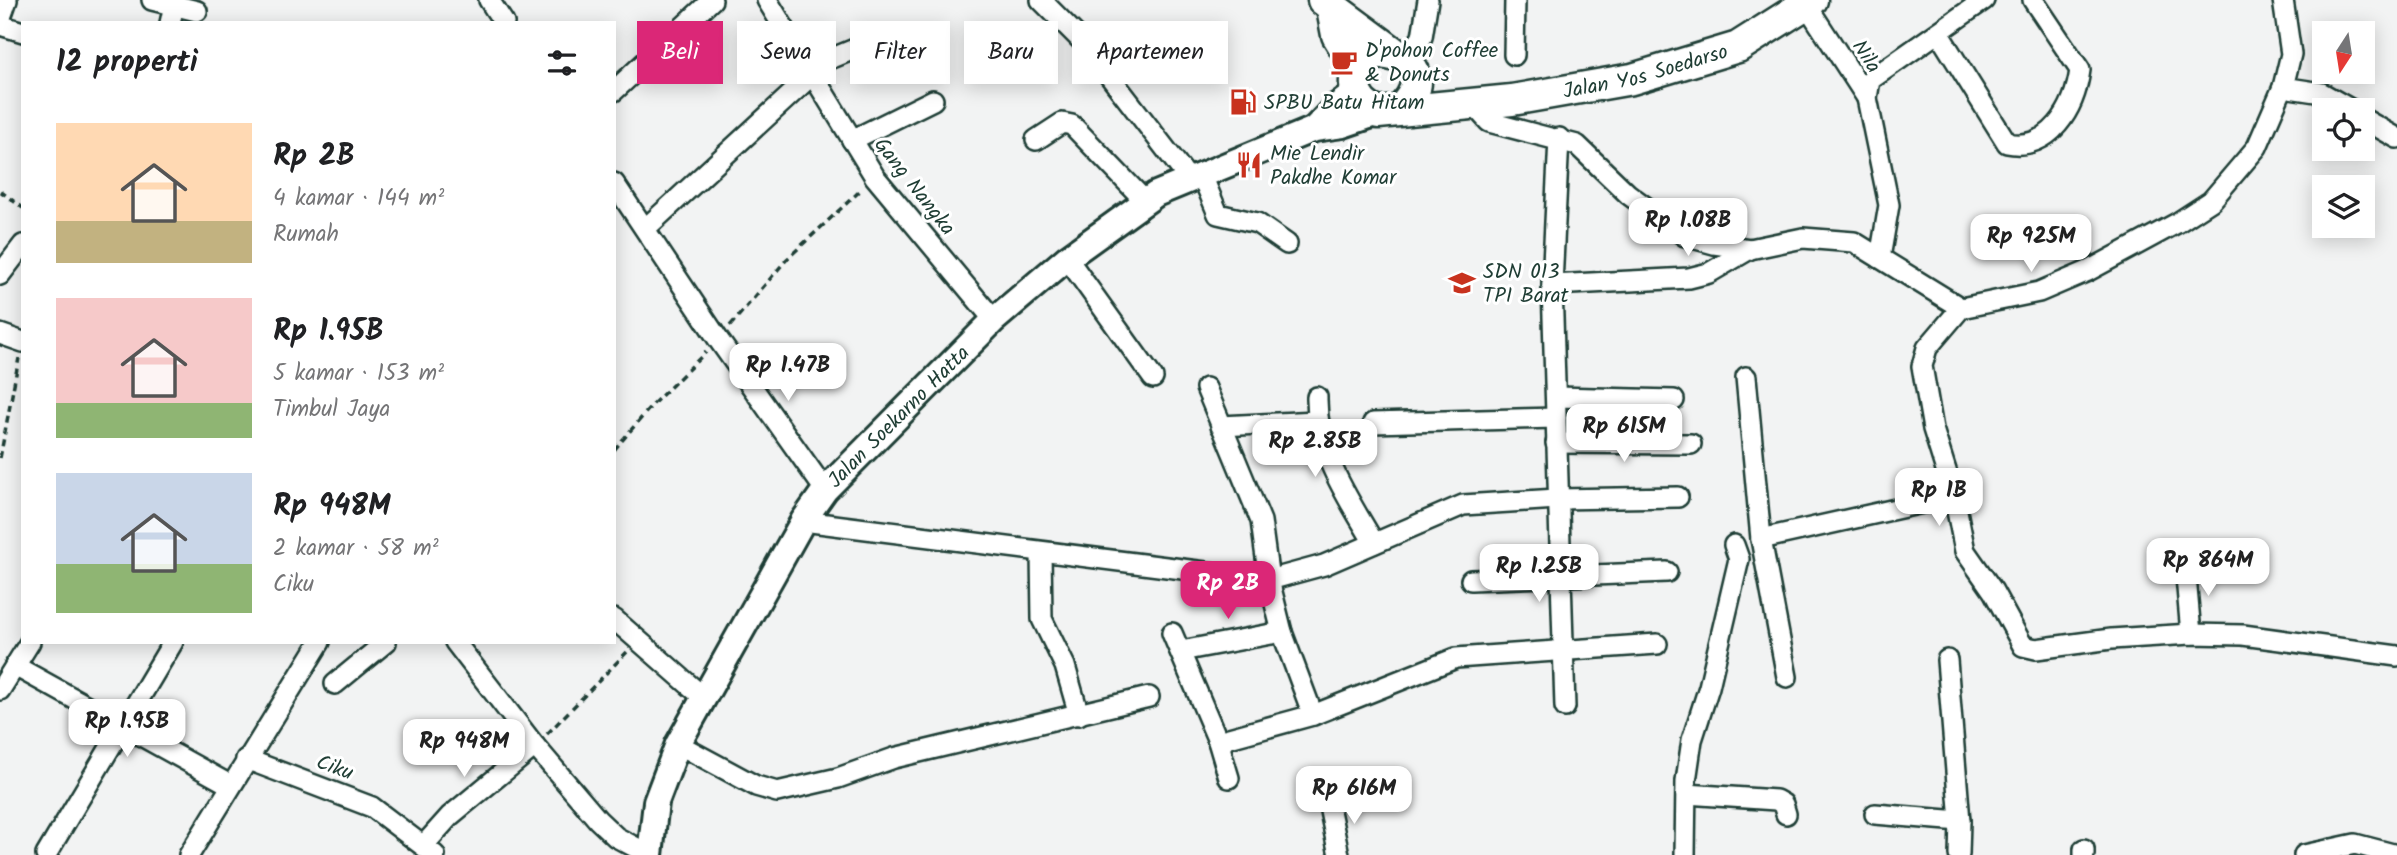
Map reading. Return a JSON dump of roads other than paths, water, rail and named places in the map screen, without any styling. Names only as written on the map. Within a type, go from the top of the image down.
[{"type":"highway","points":[[1328,5],[1352,19],[1404,60],[1471,104]]},
{"type":"highway","points":[[1328,5],[1337,35],[1357,81],[1360,102],[1390,111],[1415,89],[1415,77],[1404,60],[1378,53],[1370,56],[1357,81]]},
{"type":"highway","name":"Jalan Yos Soedarso","points":[[1390,111],[1471,104],[1632,79],[1706,59],[1738,47],[1797,5]]},
{"type":"main road","name":"Jalan Soekarno Hatta","points":[[1314,129],[1357,81]]},
{"type":"main road","name":"Jalan Soekarno Hatta","points":[[650,855],[656,802],[678,744],[803,522],[825,490],[994,320],[1067,258],[1145,201],[1195,175],[1314,129],[1343,125],[1390,111]]},
{"type":"street","points":[[7,0],[0,23],[21,31]]},
{"type":"street","points":[[152,0],[172,14],[197,11]]},
{"type":"street","points":[[616,89],[712,0]]},
{"type":"street","name":"Gang Nangka","points":[[767,0],[780,21]]},
{"type":"street","points":[[1041,0],[1084,43],[1195,175],[1218,214],[1257,223],[1287,244]]},
{"type":"street","points":[[1404,60],[1422,37],[1428,0]]},
{"type":"street","points":[[1514,55],[1516,0]]},
{"type":"street","points":[[1880,258],[1889,205],[1867,99],[1870,80],[1984,0]]},
{"type":"street","points":[[1939,34],[2007,144],[2032,144],[2049,133],[2073,102],[2080,70],[2033,0]]},
{"type":"street","points":[[2283,0],[2291,54],[2283,88],[2257,147],[2223,188],[2200,209],[2088,271],[2039,292],[1961,307],[1927,348],[1923,366],[1933,429],[1954,496],[1965,551],[1993,591],[2023,646],[2036,649],[2111,639],[2191,634],[2242,635],[2397,656]]},
{"type":"street","points":[[490,1],[503,21]]},
{"type":"street","name":"Nila","points":[[1797,5],[1867,99]]},
{"type":"street","points":[[646,228],[796,84]]},
{"type":"street","name":"Gang Nangka","points":[[818,84],[875,177],[994,320]]},
{"type":"street","points":[[2283,88],[2322,93],[2331,98]]},
{"type":"street","points":[[852,140],[933,100]]},
{"type":"street","points":[[1471,104],[1489,122],[1559,138],[1577,145],[1628,194],[1685,236],[1714,244],[1750,249]]},
{"type":"street","points":[[1036,140],[1062,123],[1072,125],[1145,201]]},
{"type":"street","points":[[2375,125],[2397,138]]},
{"type":"street","points":[[1559,138],[1552,285],[1561,650],[1565,706]]},
{"type":"street","points":[[616,186],[718,339],[825,490]]},
{"type":"street","points":[[1552,285],[1689,278],[1709,273],[1750,249],[1802,238],[1831,239],[1854,242],[1961,307]]},
{"type":"street","points":[[0,275],[21,249]]},
{"type":"street","points":[[1067,258],[1153,379]]},
{"type":"street","points":[[0,334],[21,341]]},
{"type":"street","points":[[1746,377],[1761,538],[1787,677]]},
{"type":"street","points":[[1206,388],[1261,521],[1269,580],[1282,632],[1313,715]]},
{"type":"street","points":[[1317,397],[1317,421],[1329,464],[1374,543]]},
{"type":"street","points":[[1556,397],[1674,400]]},
{"type":"street","points":[[1373,423],[1556,418]]},
{"type":"street","points":[[1221,426],[1317,421]]},
{"type":"street","points":[[1556,443],[1691,444]]},
{"type":"street","points":[[1761,538],[1954,496]]},
{"type":"street","points":[[803,522],[1269,580],[1324,565],[1464,505],[1557,499],[1678,497]]},
{"type":"street","points":[[1685,855],[1686,793],[1692,740],[1709,687],[1739,559],[1734,545]]},
{"type":"street","points":[[1041,552],[1042,619],[1065,666],[1079,715]]},
{"type":"street","points":[[2185,565],[2191,634]]},
{"type":"street","points":[[1471,580],[1667,572]]},
{"type":"street","points":[[616,621],[703,697]]},
{"type":"street","points":[[1181,651],[1282,632]]},
{"type":"street","points":[[1172,633],[1218,741],[1229,778]]},
{"type":"street","points":[[0,690],[29,644]]},
{"type":"street","points":[[46,855],[172,644]]},
{"type":"street","points":[[189,855],[319,644]]},
{"type":"street","points":[[335,684],[384,644]]},
{"type":"street","points":[[457,644],[535,746],[598,820],[616,837],[650,855]]},
{"type":"street","points":[[1218,741],[1313,715],[1456,659],[1657,644]]},
{"type":"street","points":[[1947,660],[1960,821],[1959,855]]},
{"type":"street","points":[[15,666],[230,785]]},
{"type":"street","points":[[678,744],[756,786],[778,792],[838,778],[894,758],[1149,697]]},
{"type":"street","points":[[429,850],[450,816],[535,746]]},
{"type":"street","name":"Ciku","points":[[246,759],[372,807],[429,850]]},
{"type":"street","points":[[1686,793],[1776,800],[1783,804],[1786,814]]},
{"type":"street","points":[[1329,806],[1339,855]]},
{"type":"street","points":[[1875,814],[1960,821]]},
{"type":"street","points":[[2304,855],[2355,844],[2397,855]]},
{"type":"place","name":"D'pohon Coffee & Donuts","points":[[1344,62]]},
{"type":"place","name":"SPBU Batu Hitam","points":[[1243,102]]},
{"type":"place","name":"Mie Lendir Pakdhe Komar","points":[[1249,165]]},
{"type":"place","name":"SDN 013 TPI Barat","points":[[1462,283]]}]
